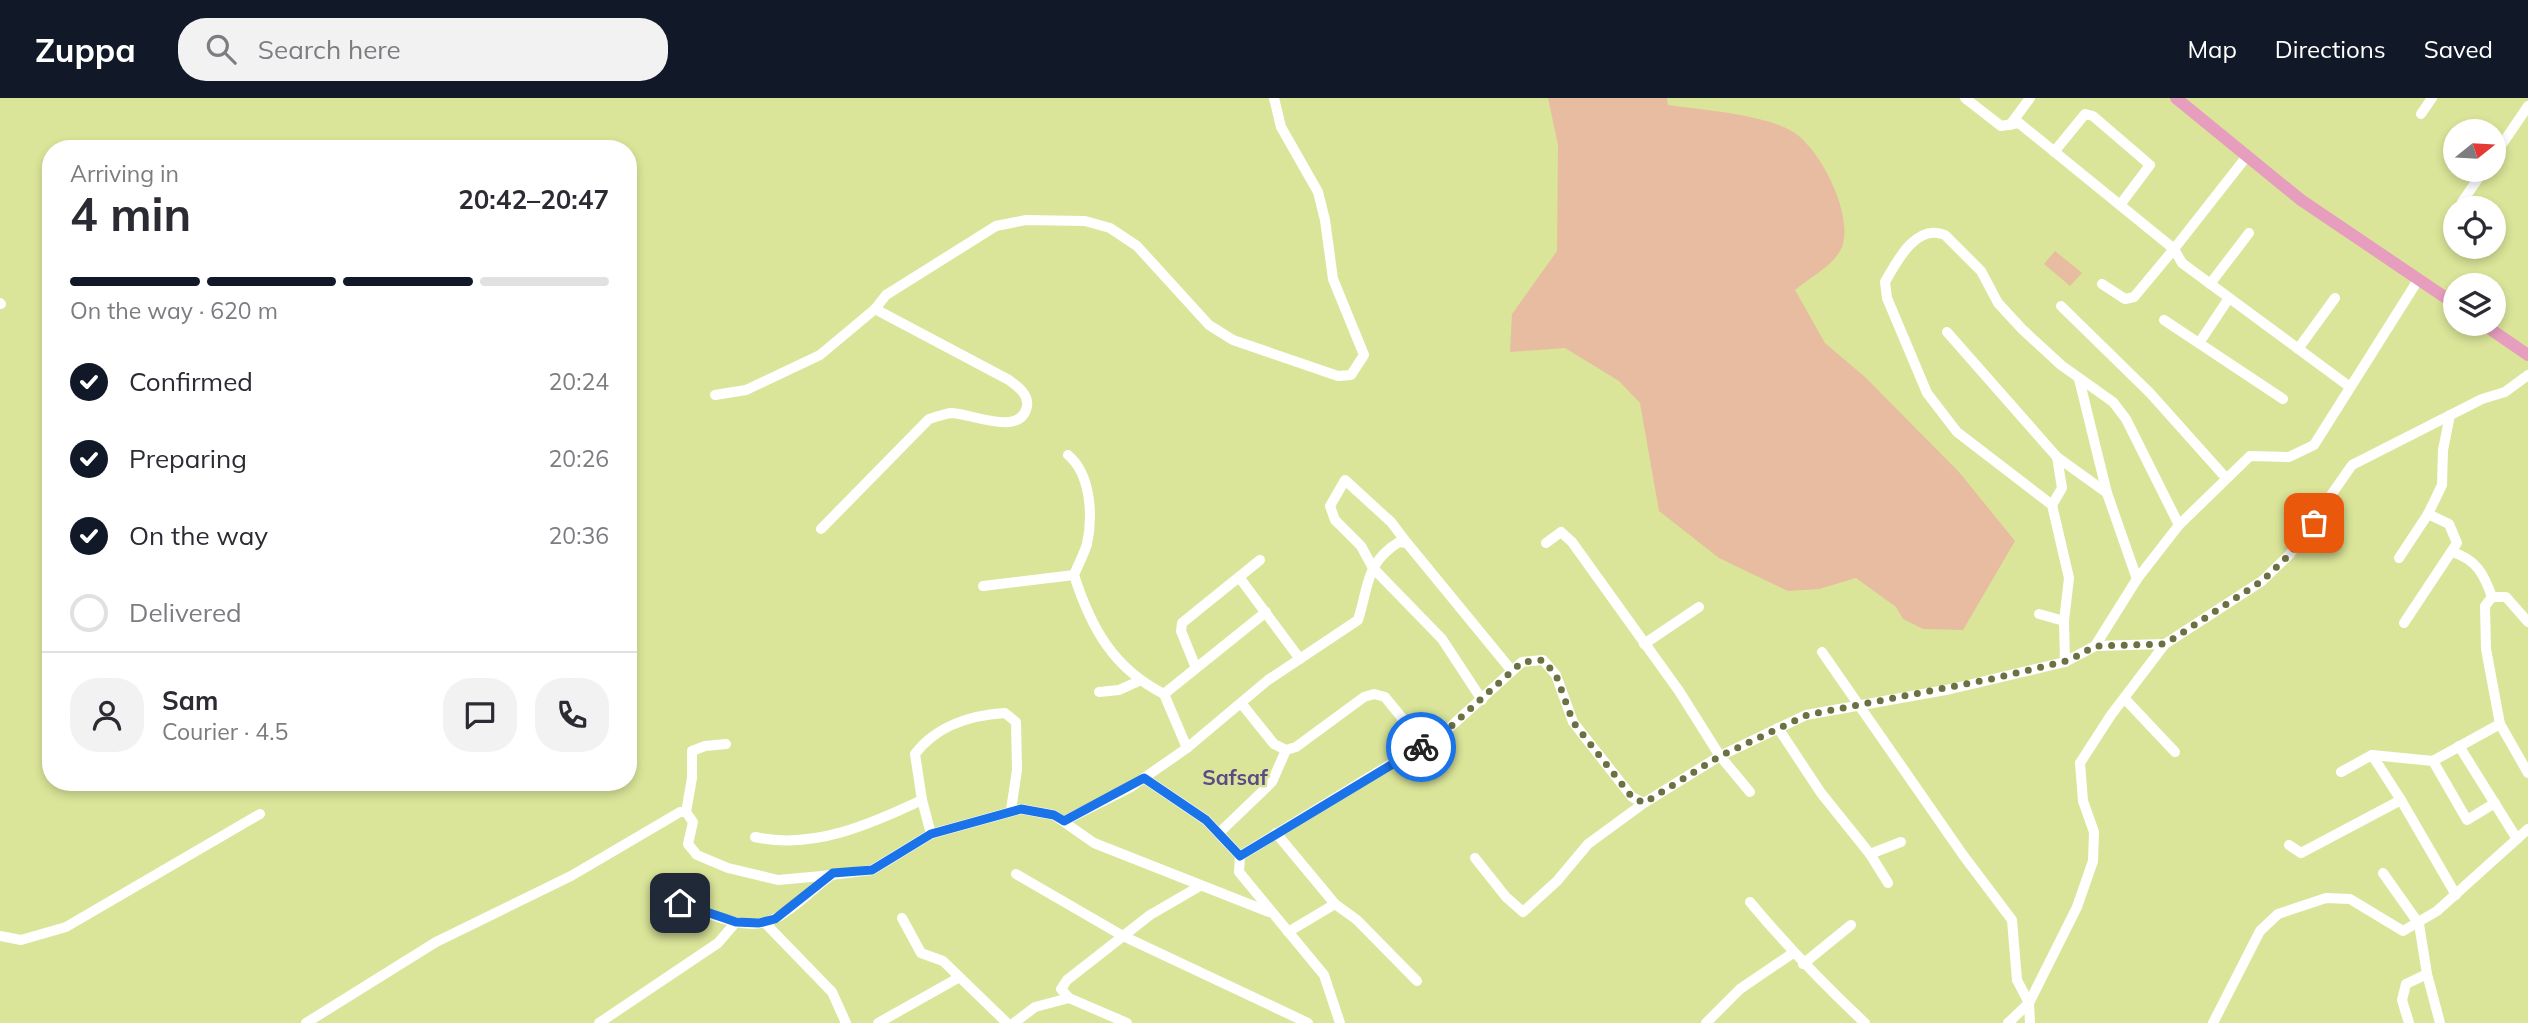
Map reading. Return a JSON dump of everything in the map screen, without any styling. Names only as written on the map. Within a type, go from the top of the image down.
[{"type":"main road","points":[[2176,98],[2301,200],[2443,296]]},
{"type":"main road","points":[[2500,336],[2528,355]]},
{"type":"street","points":[[715,395],[746,390],[820,355],[875,309],[886,295],[996,226],[1026,220],[1085,221],[1110,229],[1137,246],[1209,325],[1233,340],[1338,376],[1351,375],[1364,355],[1333,279],[1325,220],[1318,192],[1281,127],[1274,110],[1274,98]]},
{"type":"street","points":[[1965,98],[2001,126],[2019,123],[2174,249],[2182,263],[2350,387]]},
{"type":"street","points":[[2010,125],[2030,98]]},
{"type":"street","points":[[2421,114],[2432,98]]},
{"type":"street","points":[[2506,138],[2528,106]]},
{"type":"street","points":[[2054,152],[2085,114],[2093,116],[2150,165],[2120,205]]},
{"type":"street","points":[[2102,284],[2125,299],[2134,297],[2247,156]]},
{"type":"street","points":[[2210,284],[2249,233]]},
{"type":"street","points":[[2065,662],[2064,621],[2069,578],[2052,505],[1957,432],[1927,393],[1887,298],[1885,282],[1916,239],[1926,234],[1945,235],[1981,271],[1998,303],[2022,330],[2080,379],[2113,402],[2126,419],[2179,525]]},
{"type":"street","points":[[2095,646],[2137,579],[2179,525],[2226,478],[2250,456],[2289,457],[2314,445],[2418,280]]},
{"type":"street","points":[[2199,343],[2229,298]]},
{"type":"street","points":[[2298,349],[2335,298]]},
{"type":"street","points":[[2061,306],[2150,393],[2226,478]]},
{"type":"street","points":[[821,529],[929,419],[951,414],[1003,423],[1019,419],[1027,409],[1027,400],[1021,389],[1009,380],[875,309]]},
{"type":"street","points":[[2164,320],[2283,399]]},
{"type":"street","points":[[1947,332],[2057,457],[2107,493]]},
{"type":"street","points":[[2008,1023],[2028,1004],[2077,907],[2093,861],[2094,832],[2083,801],[2080,763],[2110,715],[2165,644],[2262,581],[2290,554],[2352,465],[2482,399],[2505,391],[2528,375]]},
{"type":"street","points":[[2080,379],[2107,493],[2137,579]]},
{"type":"street","points":[[2399,558],[2428,514],[2442,485],[2442,450],[2450,415]]},
{"type":"street","points":[[1068,455],[1081,471],[1088,495],[1087,544],[1074,575],[1087,616],[1099,638],[1139,681],[1164,694],[1186,748]]},
{"type":"street","points":[[2052,505],[2062,488],[2057,457]]},
{"type":"street","points":[[1482,700],[1442,639],[1373,568],[1361,546],[1335,520],[1330,506],[1345,480],[1391,522],[1512,671]]},
{"type":"street","points":[[2404,623],[2457,543],[2449,524],[2428,514]]},
{"type":"street","points":[[1546,543],[1561,532],[1572,542],[1720,756],[1750,792]]},
{"type":"street","points":[[1064,821],[1144,778],[1186,748],[1268,680],[1358,620],[1362,594],[1373,568],[1387,549],[1399,542],[1407,543]]},
{"type":"street","points":[[2452,552],[2462,555],[2483,570],[2492,597]]},
{"type":"street","points":[[1196,668],[1181,631],[1182,622],[1261,560]]},
{"type":"street","points":[[983,586],[1074,575]]},
{"type":"street","points":[[1239,577],[1300,659]]},
{"type":"street","points":[[2492,597],[2506,597],[2528,622]]},
{"type":"street","points":[[2492,597],[2485,606],[2486,649],[2500,724],[2528,773]]},
{"type":"street","points":[[1644,644],[1699,607]]},
{"type":"street","points":[[1164,694],[1196,668],[1212,659],[1266,612]]},
{"type":"street","points":[[2039,614],[2064,621]]},
{"type":"street","points":[[1475,858],[1506,897],[1523,912],[1558,881],[1588,844],[1644,803],[1720,756],[1807,715],[1858,707],[2065,662],[2095,646],[2165,644]]},
{"type":"street","points":[[1822,652],[1858,707],[2012,920],[2017,981],[2028,1004],[2030,1023]]},
{"type":"street","points":[[1240,856],[1424,746],[1482,700],[1522,662],[1543,660],[1556,675],[1573,722],[1632,797],[1644,803]]},
{"type":"street","points":[[1099,692],[1119,690],[1139,681]]},
{"type":"street","points":[[1241,703],[1274,744],[1286,750],[1296,747],[1364,697],[1374,694],[1385,697],[1424,746]]},
{"type":"street","points":[[2125,699],[2175,752]]},
{"type":"street","points":[[931,834],[922,800],[915,754],[927,738],[979,714],[1005,713],[1016,722],[1017,770],[1011,810]]},
{"type":"street","points":[[2341,772],[2372,755],[2433,761],[2500,724]]},
{"type":"street","points":[[1778,728],[1821,793],[1870,854],[1888,883]]},
{"type":"street","points":[[726,744],[705,746],[692,751],[692,778],[686,812],[693,822],[688,844],[697,855],[728,868],[778,880],[872,870],[931,834],[997,818],[1011,810],[1021,809],[1054,815],[1094,843],[1272,913]]},
{"type":"street","points":[[2459,746],[2517,839]]},
{"type":"street","points":[[1219,833],[1272,782],[1286,750]]},
{"type":"street","points":[[2372,755],[2456,895]]},
{"type":"street","points":[[2433,761],[2467,820],[2495,803]]},
{"type":"street","points":[[1144,778],[1219,833],[1240,856],[1239,872],[1324,975],[1340,1023]]},
{"type":"street","points":[[755,837],[777,842],[839,834],[878,821],[922,800]]},
{"type":"street","points":[[2289,845],[2301,853],[2401,800]]},
{"type":"street","points":[[306,1023],[436,942],[495,916],[680,812],[686,812]]},
{"type":"street","points":[[0,936],[21,940],[66,927],[260,814]]},
{"type":"street","points":[[2213,1023],[2260,931],[2278,914],[2326,898],[2350,900],[2403,931],[2418,924],[2456,895],[2528,829]]},
{"type":"street","points":[[1276,833],[1335,904],[1357,920],[1417,981]]},
{"type":"street","points":[[1870,854],[1901,842]]},
{"type":"street","points":[[680,903],[736,922],[764,922],[775,919],[833,873]]},
{"type":"street","points":[[2383,873],[2418,924],[2440,1023]]},
{"type":"street","points":[[1016,874],[1123,936],[1308,1023]]},
{"type":"street","points":[[1127,1023],[1069,998],[1062,994],[1061,989],[1067,980],[1150,915],[1200,886]]},
{"type":"street","points":[[1749,902],[1845,1008],[1865,1023]]},
{"type":"street","points":[[1288,932],[1335,904]]},
{"type":"street","points":[[902,918],[921,953],[943,961],[1007,1023]]},
{"type":"street","points":[[599,1023],[718,943],[736,922]]},
{"type":"street","points":[[764,922],[832,992],[846,1023]]},
{"type":"street","points":[[1803,964],[1851,925]]},
{"type":"street","points":[[1706,1023],[1740,989],[1793,953]]},
{"type":"street","points":[[2409,1023],[2402,1000],[2406,984],[2427,974]]},
{"type":"street","points":[[878,1023],[958,978]]},
{"type":"street","points":[[1014,1023],[1035,1007],[1069,998]]},
{"type":"shaded area","points":[[1548,98],[1667,98],[1668,105],[1731,113],[1778,125],[1801,138],[1812,151],[1832,182],[1843,217],[1844,233],[1842,247],[1834,260],[1795,290],[1825,343],[1865,377],[1959,472],[2015,541],[1963,630],[1923,629],[1903,619],[1896,607],[1856,578],[1819,589],[1788,591],[1719,558],[1659,511],[1640,403],[1619,381],[1565,348],[1510,352],[1512,314],[1557,251],[1558,145]]},
{"type":"shaded area","points":[[2055,251],[2082,273],[2070,286],[2044,264]]},
{"type":"way so far","points":[[1421,747],[1448,729],[1522,662],[1543,660],[1556,675],[1573,722],[1632,797],[1644,803],[1720,756],[1807,715],[1951,689],[2070,660],[2095,646],[2165,644],[2262,581],[2290,554],[2314,523]]},
{"type":"district","name":"Safsaf","points":[[1235,778]]},
{"type":"route","points":[[680,903],[736,922],[759,923],[775,919],[833,873],[872,870],[931,834],[997,818],[1011,810],[1021,809],[1054,815],[1064,821],[1144,778],[1206,820],[1230,842],[1240,856],[1421,747]]}]
